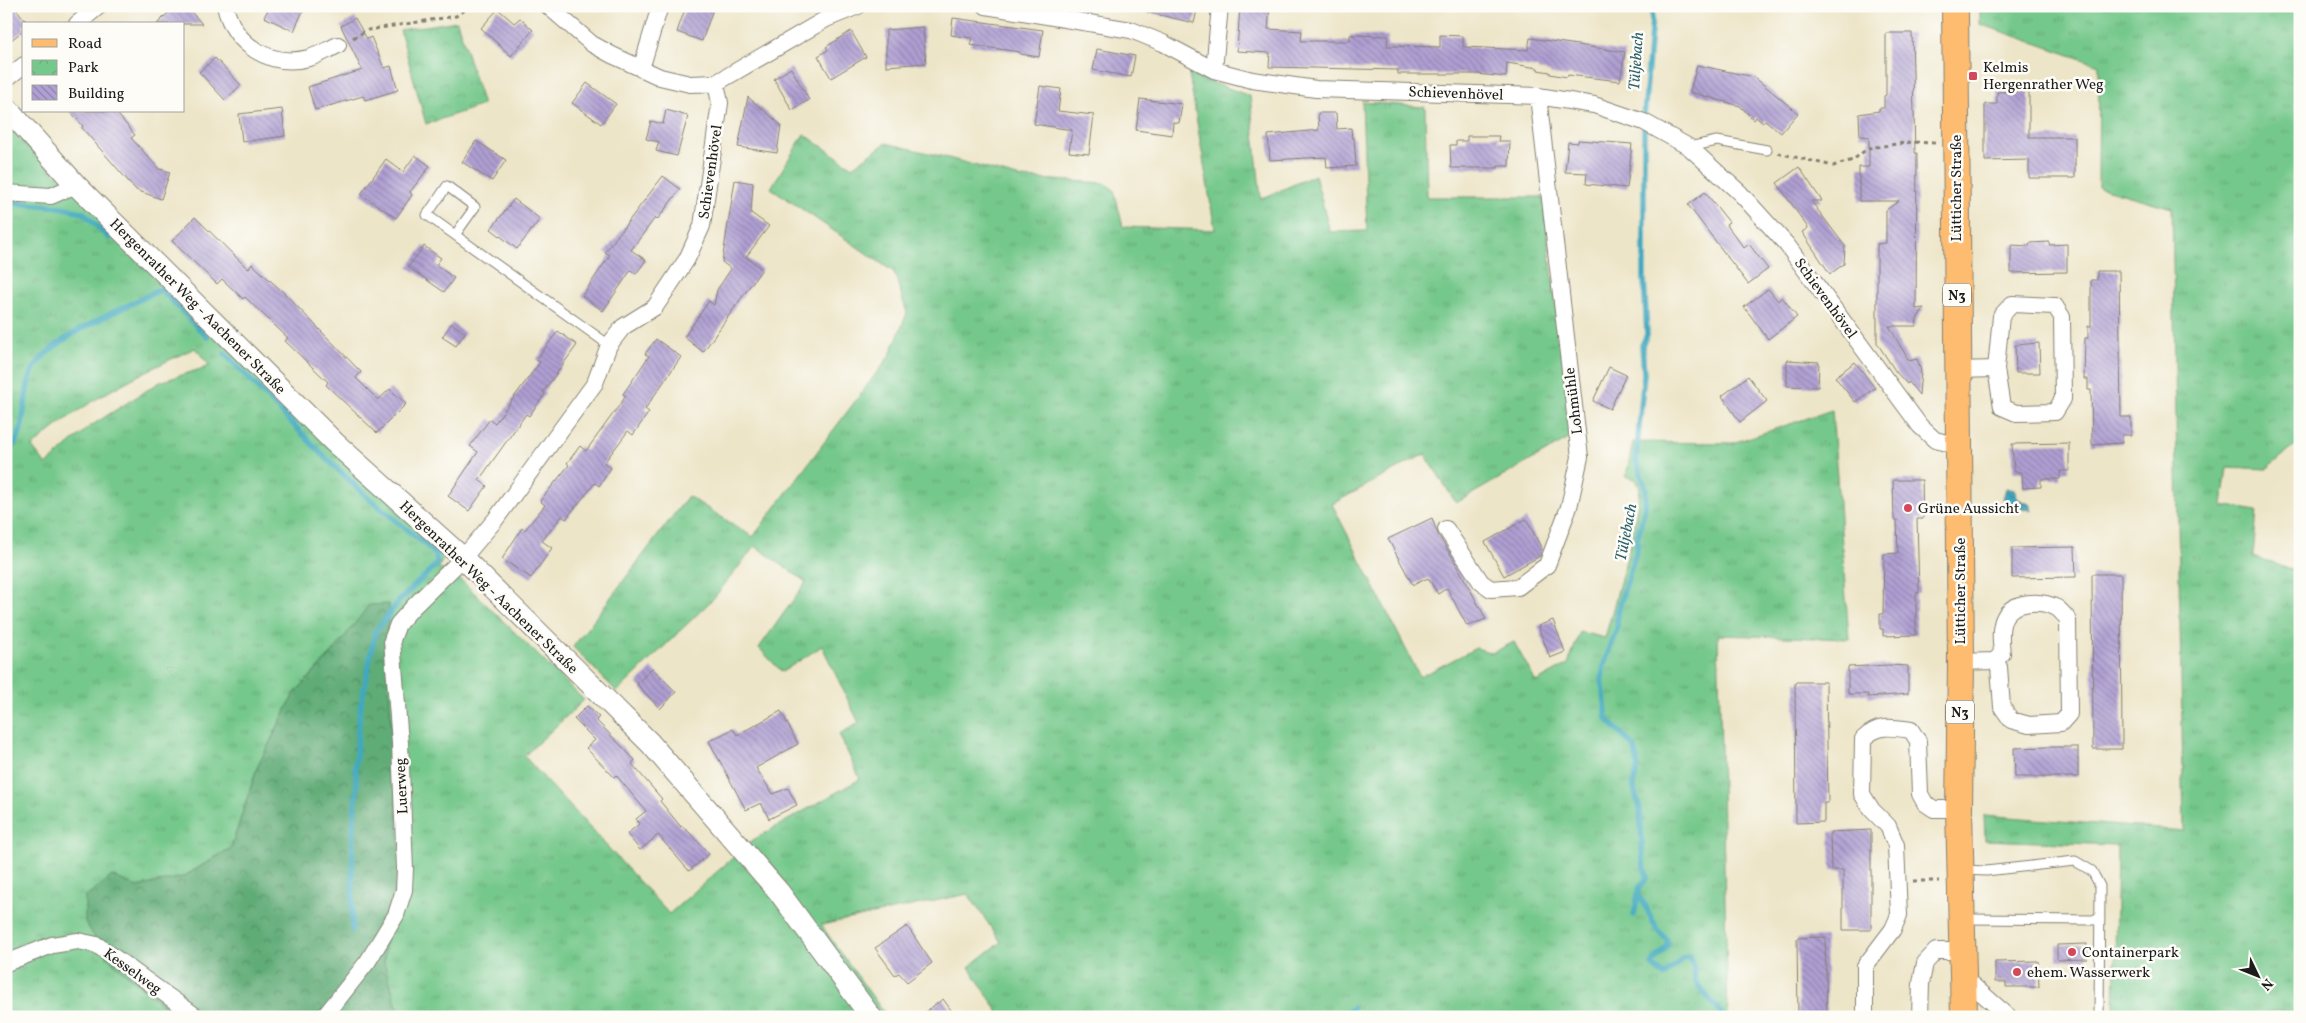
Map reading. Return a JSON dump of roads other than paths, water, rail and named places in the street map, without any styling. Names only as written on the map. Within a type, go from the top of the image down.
[{"type":"main road","name":"Lütticher Straße","points":[[1955,6],[1960,446],[1961,662],[1959,809],[1964,1017]]},
{"type":"street","points":[[79,22],[99,6]]},
{"type":"street","points":[[225,6],[232,28],[242,41],[261,55],[287,60],[309,58],[338,45]]},
{"type":"street","points":[[548,6],[592,44],[660,77],[690,84],[716,83],[826,19],[858,6]]},
{"type":"street","points":[[641,69],[660,6]]},
{"type":"street","name":"Schievenhövel","points":[[986,6],[1131,30],[1164,43],[1214,70],[1252,80],[1316,89],[1538,96],[1594,105],[1644,122],[1689,147],[1740,193],[1788,246],[1920,426],[1935,440],[1960,446]]},
{"type":"street","points":[[1214,70],[1220,6]]},
{"type":"street","points":[[6,79],[22,67]]},
{"type":"street","name":"Schievenhövel","points":[[463,558],[495,520],[595,384],[609,345],[623,327],[655,307],[687,259],[702,226],[720,103],[716,83]]},
{"type":"street","name":"Lohmühle","points":[[1446,529],[1481,582],[1491,589],[1518,587],[1547,565],[1569,507],[1580,457],[1538,96]]},
{"type":"street","name":"Hergenrather Weg - Aachener Straße","points":[[6,108],[76,185],[334,442],[463,558],[650,743],[779,892],[871,1017]]},
{"type":"street","points":[[6,193],[51,196],[76,185]]},
{"type":"street","points":[[2012,304],[2055,306],[2062,317],[2063,399],[2055,412],[2016,413],[2002,407],[1996,369],[2001,316],[2012,304]]},
{"type":"street","points":[[1958,370],[1996,369]]},
{"type":"street","name":"Luerweg","points":[[324,1017],[368,961],[396,915],[404,890],[405,869],[400,743],[392,640],[398,624],[463,558]]},
{"type":"street","points":[[2040,602],[2058,609],[2068,619],[2068,714],[2061,723],[2029,725],[2011,720],[2002,707],[1999,667],[1994,661],[2002,654],[2001,633],[2004,618],[2016,606],[2040,602]]},
{"type":"street","name":"Lütticher Straße","points":[[1961,662],[1994,661]]},
{"type":"street","points":[[1865,1017],[1865,966],[1893,929],[1899,915],[1896,845],[1888,826],[1872,810],[1862,794],[1863,739],[1872,730],[1891,727],[1911,730],[1918,740],[1920,794],[1925,803],[1934,809],[1959,809]]},
{"type":"street","name":"Kesselweg","points":[[6,963],[52,946],[78,941],[97,945],[197,1017]]},
{"type":"street","points":[[1920,1017],[1921,983],[1925,963],[1936,951],[1961,951]]},
{"type":"street","points":[[1963,977],[2009,1017]]},
{"type":"lane","points":[[1689,147],[1717,141],[1767,150]]},
{"type":"lane","points":[[455,235],[475,207],[447,186],[427,215],[455,235],[609,345]]},
{"type":"lane","points":[[1960,876],[2074,861],[2086,865],[2097,877],[2100,886],[2099,1017]]},
{"type":"lane","points":[[1961,919],[2100,920]]},
{"type":"water","points":[[2006,488],[2014,490],[2018,499],[2031,505],[2031,510],[2010,506],[2003,499]]},
{"type":"waterway","name":"Tüljebach","points":[[1644,117],[1653,6]]},
{"type":"waterway","name":"Tüljebach","points":[[1644,127],[1644,278],[1647,335],[1642,345],[1644,374],[1636,460],[1646,490],[1645,507],[1637,539],[1637,549],[1618,612],[1617,629],[1604,664],[1602,678],[1607,719],[1635,748],[1638,767],[1633,785],[1640,810],[1643,861],[1647,878],[1639,888],[1638,895],[1656,928],[1667,940],[1668,945],[1652,965],[1664,976],[1683,958],[1689,956],[1694,968],[1695,981],[1724,1017]]},
{"type":"waterway","points":[[6,202],[61,207],[84,213],[109,238]]},
{"type":"waterway","points":[[6,453],[14,444],[19,434],[31,374],[37,364],[61,342],[94,322],[161,289],[207,337]]},
{"type":"waterway","points":[[225,354],[324,456],[367,497],[421,541]]},
{"type":"waterway","points":[[352,930],[353,828],[357,786],[355,768],[360,710],[375,632],[400,600],[437,564],[436,555],[422,540]]},
{"type":"waterway","name":"Tüljebach","points":[[1634,915],[1638,895]]},
{"type":"waterway","points":[[1341,1017],[1353,1008]]},
{"type":"place","name":"Kelmis Hergenrather Weg","points":[[1973,76]]},
{"type":"place","name":"Grüne Aussicht","points":[[1908,508]]},
{"type":"place","name":"Containerpark","points":[[2072,952]]},
{"type":"place","name":"ehem. Wasserwerk","points":[[2017,972]]}]
